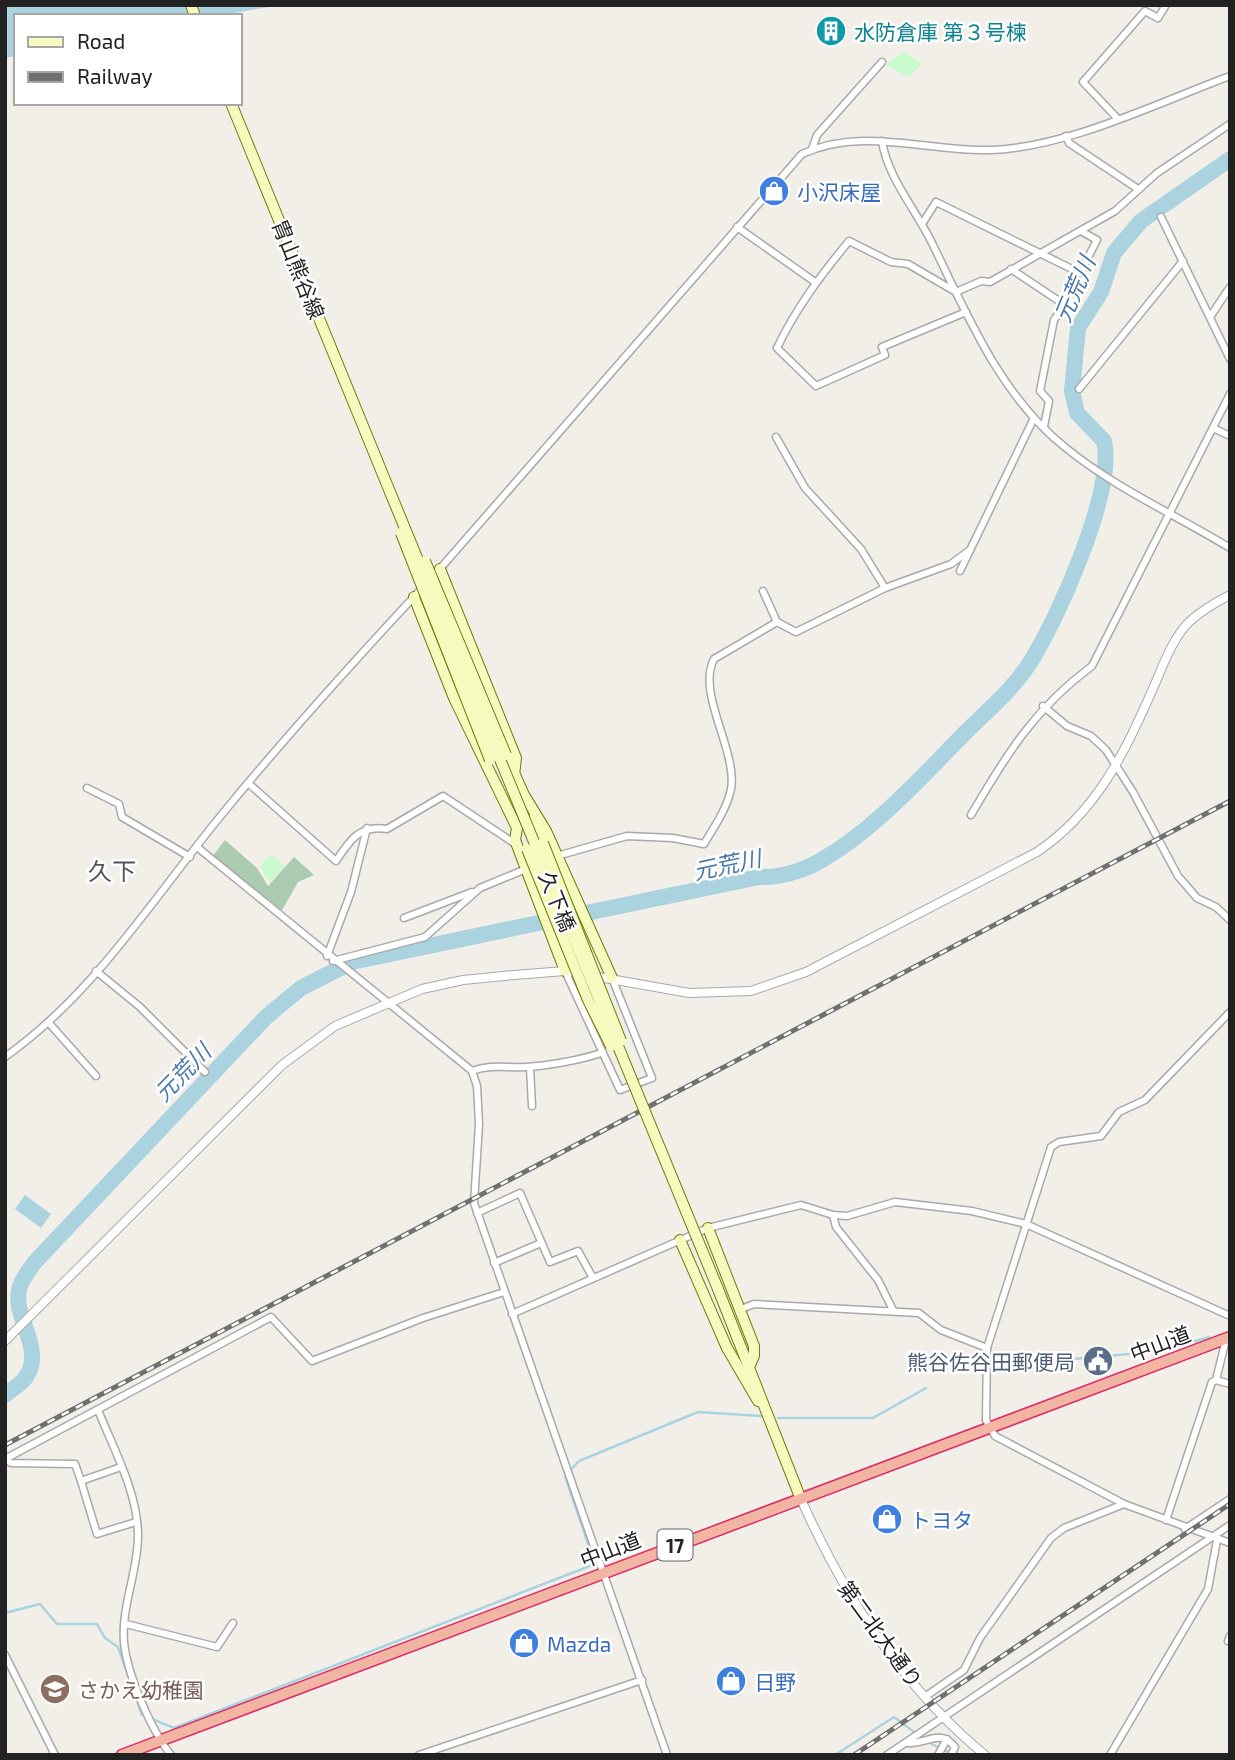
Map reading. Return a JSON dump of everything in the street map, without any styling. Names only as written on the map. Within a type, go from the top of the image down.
[{"type":"highway","name":"中山道","points":[[122,1755],[800,1497],[1228,1338]]},
{"type":"main road","name":"胄山熊谷線","points":[[232,105],[368,435]]},
{"type":"main road","name":"久下橋","points":[[368,435],[771,1422]]},
{"type":"main road","points":[[390,492],[441,594],[514,775],[557,856],[612,978]]},
{"type":"main road","points":[[390,492],[409,558],[490,760],[499,792]]},
{"type":"main road","points":[[440,569],[516,758],[514,775]]},
{"type":"main road","points":[[414,597],[454,698],[517,828],[526,870],[565,971]]},
{"type":"main road","points":[[533,810],[543,843],[611,1011],[650,1125]]},
{"type":"main road","points":[[522,847],[588,1000],[650,1125]]},
{"type":"main road","points":[[708,1228],[755,1352],[750,1367]]},
{"type":"main road","points":[[680,1240],[727,1348],[771,1422],[800,1497]]},
{"type":"street","points":[[1117,118],[1083,82],[1145,11],[1158,18],[1166,5]]},
{"type":"street","points":[[812,149],[817,135],[882,62]]},
{"type":"street","points":[[5,1057],[49,1023],[96,971],[248,783],[440,569],[802,154],[825,144],[882,141],[990,150],[1038,144],[1230,76]]},
{"type":"street","points":[[956,292],[981,281],[990,282],[1039,251],[1081,232],[1115,211],[1189,149],[1230,124]]},
{"type":"street","points":[[1066,136],[1069,144],[1138,189]]},
{"type":"street","points":[[882,141],[884,157],[922,224],[966,312],[1004,381],[1034,418],[1065,448],[1230,548]]},
{"type":"street","points":[[922,224],[936,202],[1080,273],[1097,240],[1081,232]]},
{"type":"street","points":[[1161,217],[1230,359]]},
{"type":"street","points":[[737,227],[815,282]]},
{"type":"street","points":[[956,292],[908,264],[891,262],[849,241],[815,282],[789,322],[777,348],[816,386],[885,355],[882,347],[966,312]]},
{"type":"street","points":[[1079,389],[1183,261]]},
{"type":"street","points":[[1011,269],[1065,305],[1054,320],[1040,391],[1049,401],[1044,426]]},
{"type":"street","points":[[1210,317],[1230,286]]},
{"type":"street","points":[[971,815],[1004,757],[1043,706],[1092,666],[1230,394]]},
{"type":"street","points":[[960,570],[1034,418]]},
{"type":"street","points":[[1213,428],[1230,436]]},
{"type":"street","points":[[776,437],[805,488],[861,549],[885,588]]},
{"type":"street","points":[[763,591],[777,622],[796,632],[885,588],[951,564],[970,550]]},
{"type":"street","points":[[5,1340],[282,1065],[335,1026],[422,989],[463,980],[565,971],[690,993],[751,991],[806,972],[1053,841],[1091,805],[1115,768],[1171,649],[1189,622],[1230,595]]},
{"type":"street","points":[[557,856],[627,836],[673,838],[704,844],[724,810],[731,788],[730,771],[710,689],[712,664],[714,659],[777,622]]},
{"type":"street","points":[[1043,706],[1067,726],[1091,736],[1106,750],[1115,768],[1133,792],[1178,876],[1197,898],[1216,907],[1230,920]]},
{"type":"street","points":[[248,783],[335,861],[350,840],[367,828],[387,828],[443,796],[522,847]]},
{"type":"street","points":[[87,788],[119,804],[122,817],[190,857]]},
{"type":"street","points":[[327,956],[351,891],[367,828]]},
{"type":"street","points":[[197,848],[333,961],[389,1002],[472,1071],[477,1086],[479,1124],[473,1199],[667,1755]]},
{"type":"street","points":[[404,918],[449,903],[526,870]]},
{"type":"street","points":[[333,961],[425,937],[480,888]]},
{"type":"street","points":[[96,971],[140,1007],[205,1072]]},
{"type":"street","points":[[565,971],[620,1090],[652,1078],[612,978]]},
{"type":"street","points":[[1230,1012],[1145,1100],[1119,1112],[1101,1136],[1059,1142],[1051,1147],[987,1348],[988,1428],[995,1436],[1124,1504],[1185,1529],[1230,1543]]},
{"type":"street","points":[[49,1023],[96,1076]]},
{"type":"street","points":[[472,1071],[488,1065],[530,1067],[582,1060],[601,1053]]},
{"type":"street","points":[[530,1067],[532,1106]]},
{"type":"street","points":[[477,1213],[520,1193],[550,1262],[578,1251],[593,1278]]},
{"type":"street","points":[[512,1314],[708,1228],[801,1205],[833,1215],[847,1216],[895,1202],[912,1202],[972,1211],[1026,1224],[1230,1316]]},
{"type":"street","points":[[833,1215],[836,1227],[878,1280],[893,1310]]},
{"type":"street","points":[[494,1263],[541,1242]]},
{"type":"street","points":[[135,1522],[97,1534],[75,1464],[11,1463],[5,1459],[271,1317],[312,1362],[423,1318],[504,1292]]},
{"type":"street","points":[[739,1310],[754,1304],[919,1313],[941,1330],[987,1348]]},
{"type":"street","points":[[1166,1520],[1198,1419],[1212,1382],[1216,1380],[1228,1338]]},
{"type":"street","points":[[1216,1380],[1230,1384]]},
{"type":"street","points":[[98,1410],[130,1489],[138,1535],[124,1642],[130,1666],[159,1740],[171,1755]]},
{"type":"street","points":[[80,1481],[121,1467]]},
{"type":"street","name":"第二北大通り","points":[[800,1497],[822,1546],[852,1600],[926,1696],[985,1755]]},
{"type":"street","points":[[1185,1529],[1230,1499]]},
{"type":"street","points":[[926,1696],[964,1670],[980,1638],[1051,1538],[1064,1528],[1124,1504]]},
{"type":"street","points":[[887,1755],[1214,1539],[1230,1525]]},
{"type":"street","points":[[1110,1755],[1208,1589],[1214,1539]]},
{"type":"street","points":[[126,1624],[217,1647],[233,1623]]},
{"type":"street","points":[[5,1655],[55,1755]]},
{"type":"street","points":[[419,1755],[642,1680]]},
{"type":"street","points":[[904,1743],[922,1744],[939,1735],[955,1747],[951,1755]]},
{"type":"street","points":[[938,1755],[947,1739]]},
{"type":"green space","points":[[903,52],[922,63],[909,77],[886,65]]},
{"type":"green space","points":[[225,840],[257,868],[268,886],[294,857],[314,875],[298,882],[281,912],[212,857]]},
{"type":"green space","points":[[273,856],[285,866],[270,882],[260,867],[267,857]]},
{"type":"water","points":[[5,5],[280,5],[228,14],[14,14],[14,56],[5,58]]},
{"type":"water","points":[[25,1195],[51,1214],[41,1228],[15,1209]]},
{"type":"waterway","name":"元荒川","points":[[5,1395],[24,1380],[31,1366],[30,1343],[18,1297],[26,1274],[266,1017],[301,988],[352,962],[759,877],[783,875],[806,868],[841,848],[879,818],[1000,699],[1029,664],[1054,618],[1082,555],[1101,490],[1105,463],[1104,441],[1077,413],[1072,391],[1078,328],[1101,292],[1114,253],[1141,221],[1230,159]]},
{"type":"waterway","points":[[989,1371],[1029,1363],[1163,1351],[1209,1337]]},
{"type":"waterway","points":[[778,1418],[873,1418],[926,1388]]},
{"type":"waterway","points":[[152,1719],[174,1728],[595,1564],[565,1476],[579,1461],[698,1412],[761,1416]]},
{"type":"waterway","points":[[5,1613],[40,1604],[57,1624],[97,1624],[105,1638],[118,1647],[142,1715],[146,1717]]},
{"type":"waterway","points":[[835,1755],[894,1717],[917,1734]]},
{"type":"waterway","points":[[928,1742],[950,1753]]},
{"type":"railway","points":[[5,1445],[1230,801]]},
{"type":"railway","points":[[854,1755],[1230,1504]]},
{"type":"place","name":"水防倉庫 第３号楝","points":[[831,31]]},
{"type":"place","name":"小沢床屋","points":[[774,191]]},
{"type":"place","name":"熊谷佐谷田郵便局","points":[[1098,1361]]},
{"type":"place","name":"トヨタ","points":[[887,1519]]},
{"type":"place","name":"Mazda","points":[[524,1643]]},
{"type":"place","name":"日野","points":[[731,1681]]},
{"type":"place","name":"さかえ幼稚園","points":[[55,1689]]},
{"type":"district","name":"久下","points":[[112,870]]}]
